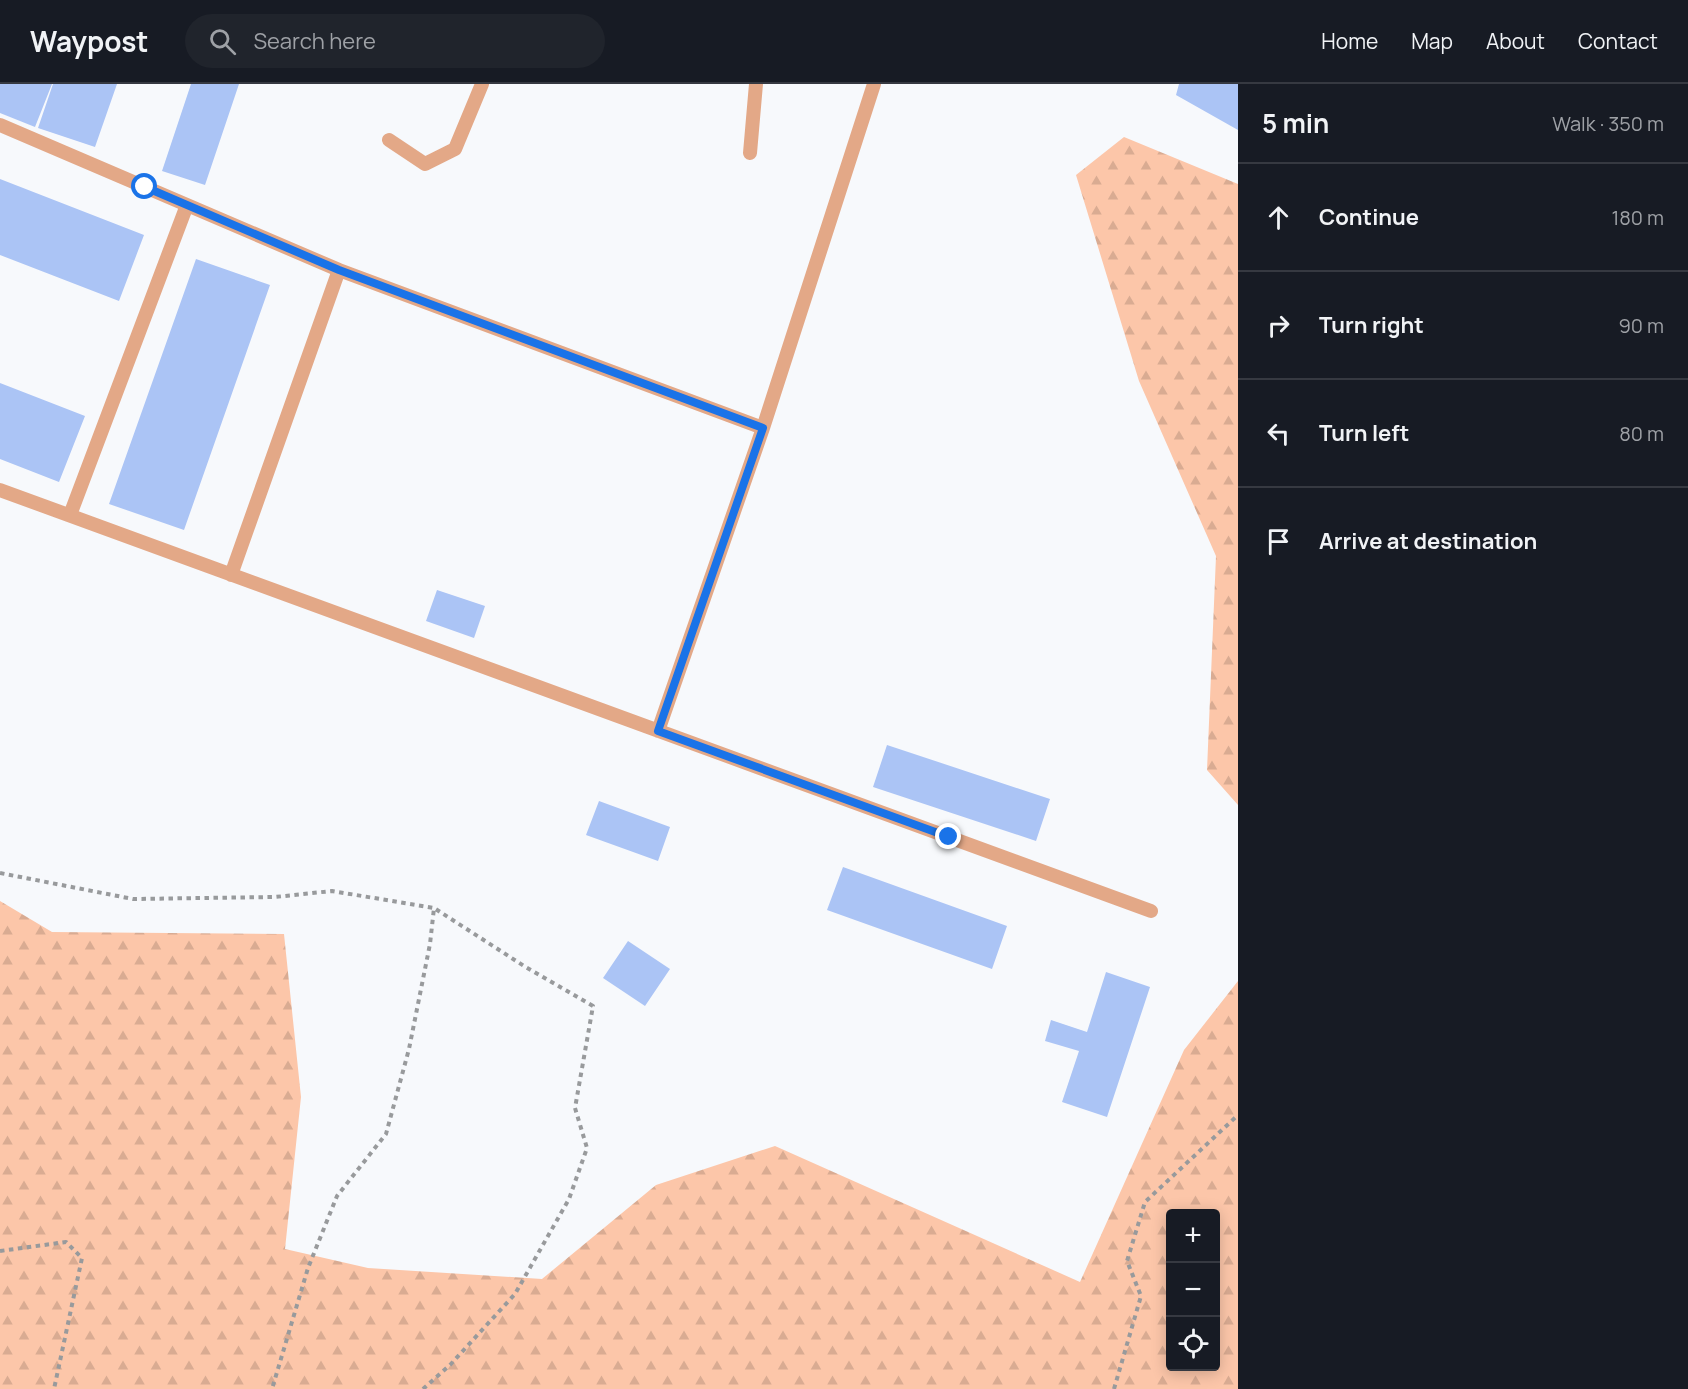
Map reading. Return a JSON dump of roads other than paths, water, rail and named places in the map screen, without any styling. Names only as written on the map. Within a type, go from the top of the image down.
[{"type":"lane","points":[[389,140],[425,164],[456,149],[482,84]]},
{"type":"lane","points":[[750,153],[756,84]]},
{"type":"lane","points":[[658,731],[763,428],[874,84]]},
{"type":"lane","points":[[0,125],[339,270],[763,428]]},
{"type":"lane","points":[[70,515],[187,204]]},
{"type":"lane","points":[[231,575],[339,270]]},
{"type":"lane","points":[[0,490],[1151,911]]}]
